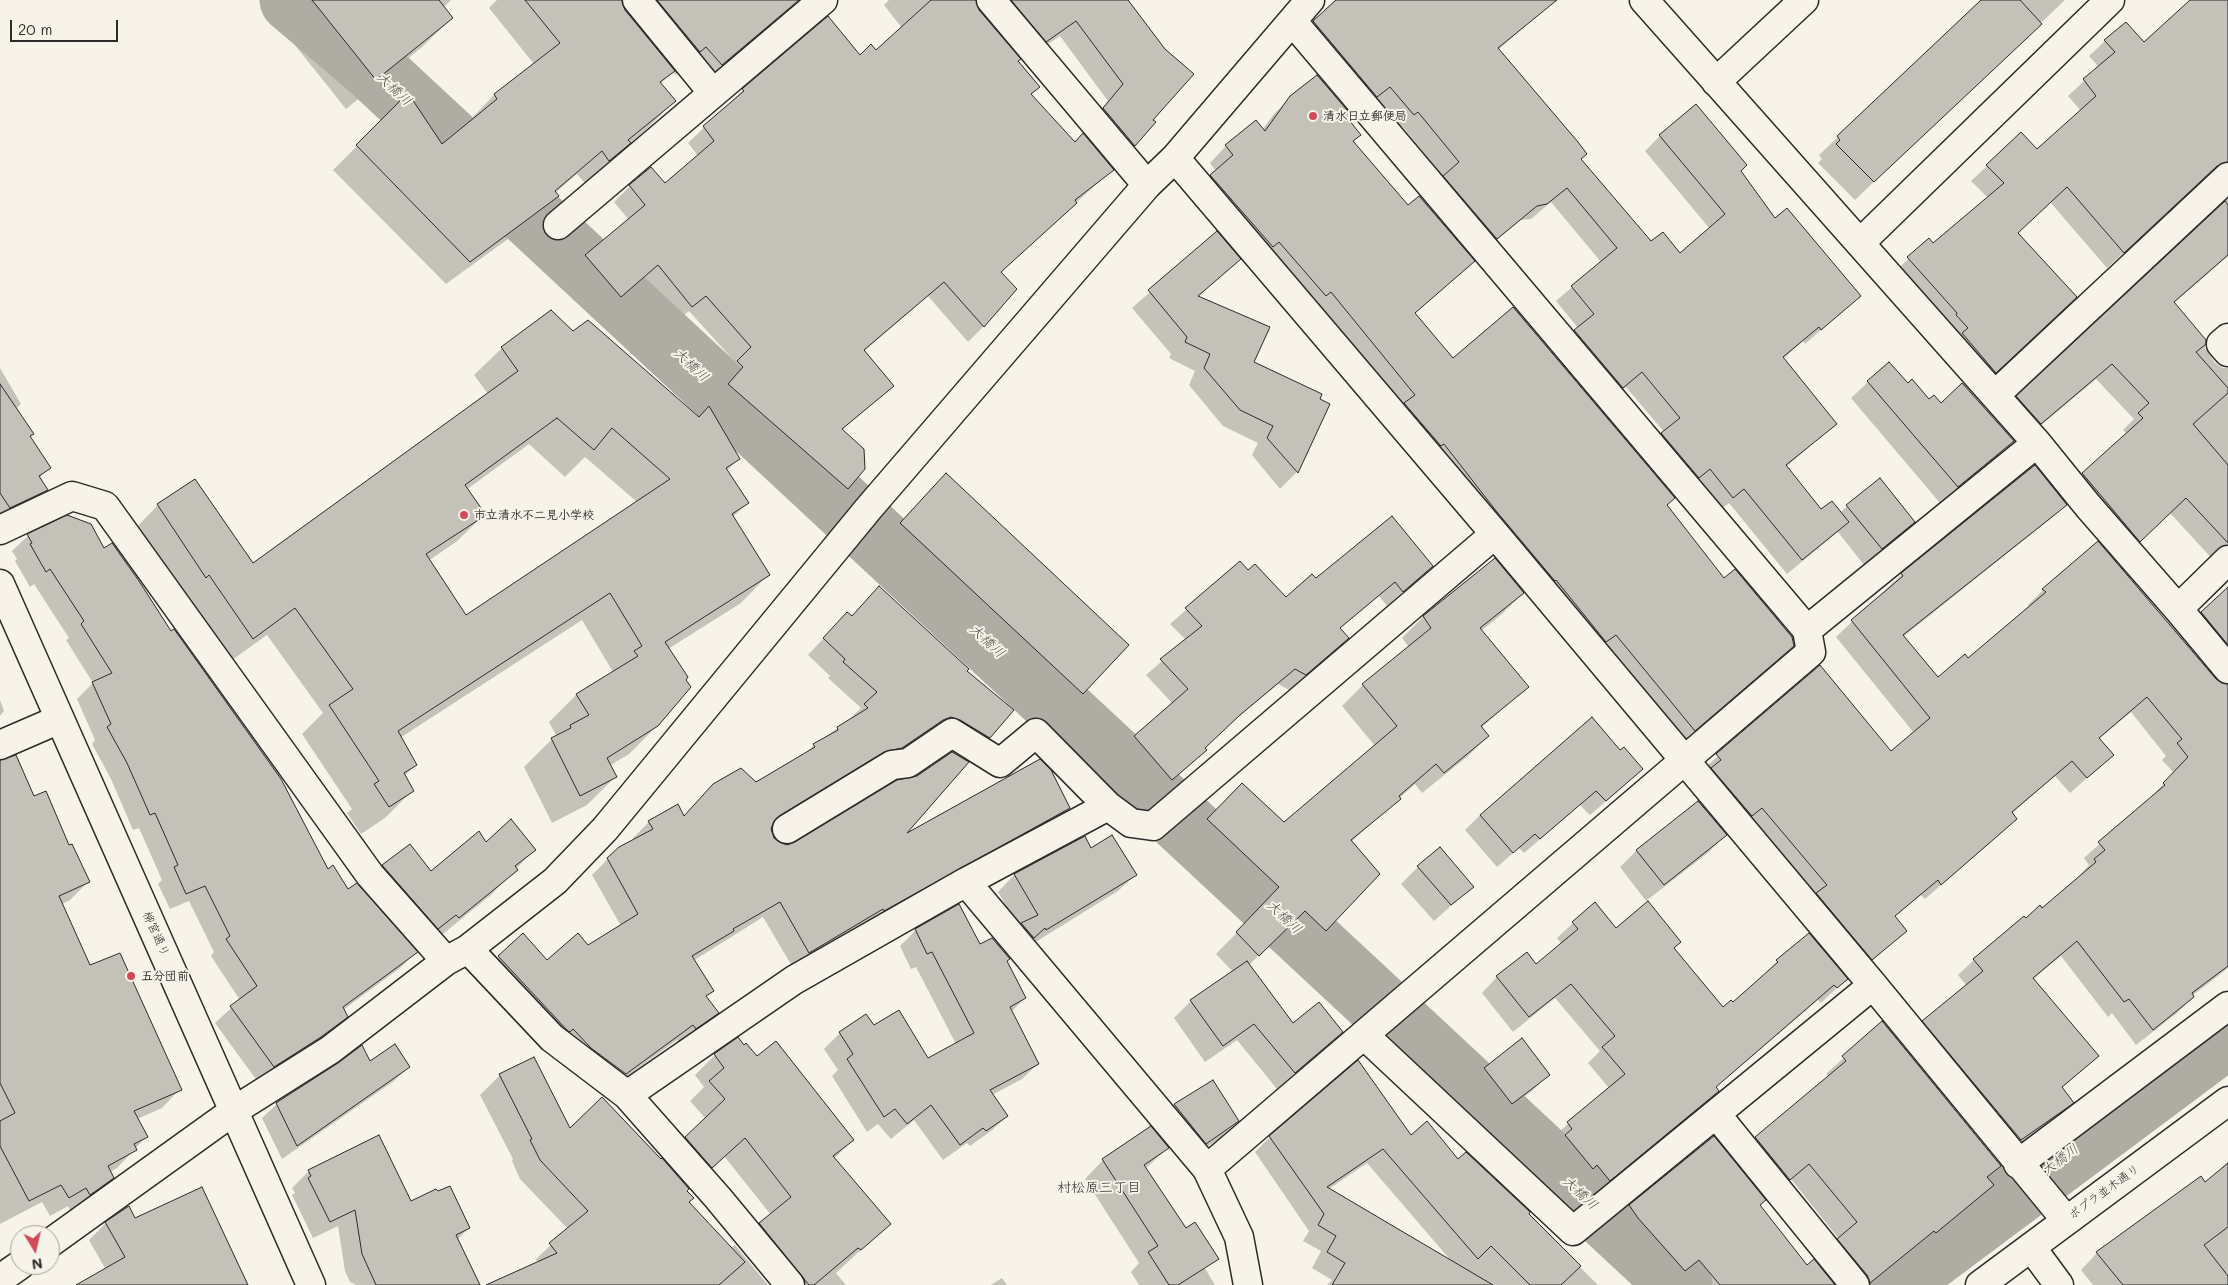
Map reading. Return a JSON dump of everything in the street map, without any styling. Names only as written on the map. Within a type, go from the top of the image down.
[{"type":"street","points":[[637,0],[713,93]]},
{"type":"street","points":[[558,226],[823,0]]},
{"type":"street","points":[[991,0],[1147,185]]},
{"type":"street","points":[[60,1236],[235,1110],[330,1050],[555,881],[605,829],[908,462],[1147,185],[1175,158],[1310,0]]},
{"type":"street","points":[[1644,0],[2037,443],[2088,506],[2178,608],[2228,669]]},
{"type":"street","points":[[1716,82],[1804,0]]},
{"type":"street","points":[[1860,243],[2110,0]]},
{"type":"street","points":[[1207,1169],[1811,652],[1808,630],[1293,22]]},
{"type":"street","points":[[1175,158],[1495,534],[1873,985],[2018,1164],[2066,1220]]},
{"type":"street","points":[[1995,395],[2228,178]]},
{"type":"street","points":[[2228,338],[2221,344],[2228,352]]},
{"type":"street","points":[[1808,630],[2037,443]]},
{"type":"street","points":[[0,530],[72,496],[105,506],[370,875],[457,955],[552,1038],[627,1095],[718,1198],[790,1285]]},
{"type":"street","points":[[787,829],[892,765],[908,763],[952,733],[1000,763],[1036,733],[1108,806],[1131,823],[1153,826],[1495,534]]},
{"type":"street","points":[[2178,608],[2228,560]]},
{"type":"street","name":"柳宮通り","points":[[0,584],[311,1285]]},
{"type":"street","points":[[0,745],[60,719]]},
{"type":"street","points":[[627,1095],[794,980],[966,882],[1108,806]]},
{"type":"street","points":[[966,882],[1207,1169],[1239,1237],[1248,1285]]},
{"type":"street","points":[[1364,1035],[1573,1231],[1873,985]]},
{"type":"street","points":[[2018,1164],[2228,1006]]},
{"type":"street","name":"ポプラ並木通り","points":[[1980,1285],[2228,1101]]},
{"type":"street","points":[[1716,1114],[1855,1285]]},
{"type":"street","points":[[2030,1247],[2058,1285]]},
{"type":"building","points":[[312,0],[439,0],[453,18],[376,80]]},
{"type":"building","points":[[525,0],[622,0],[625,10],[675,71],[660,82],[676,101],[628,140],[631,143],[609,161],[602,151],[555,191],[559,196],[470,262],[356,145],[408,93],[442,144],[497,99],[494,94],[560,43]]},
{"type":"building","points":[[657,0],[799,0],[722,65],[706,47],[700,52]]},
{"type":"building","points":[[931,0],[976,0],[979,10],[1021,59],[1018,61],[1040,87],[1031,94],[1075,142],[1083,133],[1114,170],[1075,200],[1077,203],[1001,272],[1017,289],[984,327],[944,282],[864,350],[894,386],[842,429],[864,449],[865,469],[848,489],[728,384],[743,367],[737,361],[751,347],[706,296],[692,307],[658,265],[621,297],[585,255],[645,205],[629,185],[651,167],[665,183],[714,141],[703,126],[744,91],[742,89],[828,16],[860,55],[871,44],[876,50]]},
{"type":"building","points":[[1011,0],[1128,0],[1165,49],[1194,74],[1153,120],[1156,122],[1135,146],[1103,108],[1123,84],[1076,21],[1046,42]]},
{"type":"building","points":[[1336,0],[1557,0],[1498,48],[1578,142],[1587,154],[1581,159],[1651,241],[1663,232],[1680,253],[1725,214],[1659,135],[1696,104],[1747,165],[1741,171],[1775,218],[1787,208],[1861,296],[1821,330],[1819,327],[1783,357],[1837,424],[1786,465],[1821,509],[1832,501],[1849,522],[1802,560],[1744,489],[1733,498],[1710,469],[1699,478],[1661,433],[1680,418],[1642,372],[1623,388],[1574,330],[1594,314],[1571,286],[1617,248],[1567,188],[1547,204],[1537,206],[1497,239],[1443,176],[1459,162],[1418,112],[1414,115],[1390,87],[1377,97],[1313,21]]},
{"type":"building","points":[[1981,0],[2020,0],[2042,24],[1874,182],[1836,144],[1840,140],[1837,136]]},
{"type":"building","points":[[2190,0],[2228,0],[2228,162],[2217,166],[2124,253],[2067,187],[2018,233],[2077,297],[1996,373],[1962,333],[1968,328],[1956,315],[1957,313],[1907,257],[1929,238],[1933,243],[2004,183],[1986,165],[2021,132],[2037,149],[2096,96],[2083,79],[2115,52],[2104,40],[2126,22],[2144,42]]},
{"type":"building","points":[[1317,75],[1353,117],[1349,120],[1361,135],[1353,141],[1408,205],[1419,196],[1475,261],[1415,313],[1453,358],[1513,307],[1675,498],[1667,505],[1724,578],[1735,569],[1792,637],[1794,646],[1695,731],[1616,635],[1606,642],[1556,580],[1497,512],[1444,444],[1441,446],[1404,403],[1415,395],[1331,292],[1326,296],[1279,242],[1273,247],[1210,175],[1233,155],[1225,145],[1256,120],[1265,131],[1290,96]]},
{"type":"building","points":[[2225,201],[2228,205],[2228,255],[2174,302],[2206,340],[2206,344],[2196,352],[2228,388],[2228,393],[2193,424],[2228,465],[2228,543],[2186,498],[2140,542],[2082,473],[2143,418],[2138,413],[2149,403],[2112,364],[2041,424],[2016,396]]},
{"type":"building","points":[[1217,231],[1241,259],[1198,296],[1270,327],[1254,362],[1322,394],[1320,399],[1330,404],[1298,473],[1267,438],[1273,426],[1240,410],[1204,368],[1210,354],[1185,342],[1187,337],[1148,290]]},
{"type":"building","points":[[551,310],[573,331],[588,320],[699,417],[709,406],[740,459],[726,468],[749,503],[732,514],[770,575],[665,642],[688,677],[686,680],[691,687],[658,726],[607,758],[617,777],[580,796],[551,738],[571,728],[570,725],[589,715],[576,694],[638,656],[634,651],[642,646],[610,593],[398,731],[417,765],[404,773],[414,791],[389,807],[374,784],[379,781],[329,705],[353,689],[295,608],[253,639],[209,575],[206,578],[157,504],[195,479],[253,563],[518,371],[501,347]],"holes":[[[557,418],[594,450],[612,428],[670,479],[466,615],[426,554],[486,515],[465,485]]]},
{"type":"building","points":[[1889,362],[1908,383],[1912,379],[1929,399],[1934,395],[1941,403],[1962,383],[2014,441],[1958,487],[1867,381]]},
{"type":"building","points":[[0,384],[34,434],[30,436],[51,468],[39,476],[48,490],[10,508],[0,493]]},
{"type":"building","points":[[2035,465],[2067,505],[1903,635],[1938,677],[1965,654],[1968,658],[2046,592],[2042,589],[2098,541],[2216,679],[2228,684],[2228,966],[2192,993],[2194,997],[2153,1030],[2129,999],[2124,1002],[2077,941],[2033,978],[2099,1056],[2062,1087],[2074,1103],[2021,1140],[1922,1021],[1983,971],[1973,959],[2024,916],[2026,918],[2040,905],[2042,908],[2096,862],[2094,859],[2105,850],[2098,842],[2165,785],[2163,783],[2188,757],[2177,743],[2182,739],[2147,697],[2099,738],[2114,755],[2087,778],[2072,761],[2012,812],[2017,819],[1941,885],[1938,880],[1895,916],[1907,931],[1872,960],[1816,893],[1827,885],[1762,808],[1752,816],[1711,768],[1721,760],[1716,754],[1820,665],[1891,751],[1930,718],[1851,620],[1903,576],[1901,573]]},
{"type":"building","points":[[946,473],[1129,645],[1083,694],[900,523]]},
{"type":"building","points":[[1880,478],[1915,522],[1882,549],[1846,505]]},
{"type":"building","points":[[67,515],[91,524],[104,548],[112,543],[171,631],[174,629],[281,779],[328,869],[333,865],[348,889],[357,883],[418,952],[343,1007],[348,1017],[274,1067],[230,1006],[257,986],[226,939],[230,936],[205,886],[186,894],[174,867],[178,865],[155,813],[150,815],[127,763],[107,727],[111,724],[92,682],[112,673],[81,624],[84,621],[50,569],[46,572],[30,544],[32,543],[27,534]]},
{"type":"building","points":[[1392,516],[1433,566],[1403,592],[1395,582],[1340,628],[1349,638],[1306,675],[1295,669],[1240,715],[1205,748],[1207,750],[1172,780],[1134,736],[1188,689],[1160,659],[1202,626],[1185,608],[1240,561],[1248,570],[1255,564],[1286,597],[1312,574],[1316,578]]},
{"type":"building","points":[[1495,558],[1524,593],[1480,628],[1529,687],[1481,726],[1489,736],[1444,773],[1436,764],[1399,796],[1401,799],[1351,840],[1380,874],[1326,931],[1305,911],[1259,956],[1236,932],[1279,887],[1207,819],[1242,783],[1284,822],[1397,726],[1362,684],[1431,628],[1423,616]]},
{"type":"building","points":[[879,586],[969,669],[967,671],[1014,710],[990,738],[960,720],[951,717],[943,720],[902,748],[884,752],[779,816],[774,821],[771,829],[774,838],[787,845],[795,842],[897,780],[917,776],[952,752],[969,762],[907,833],[1040,759],[1051,770],[1070,808],[884,911],[883,909],[809,953],[780,902],[733,929],[734,931],[692,956],[714,991],[706,996],[719,1013],[696,1029],[693,1025],[626,1074],[591,1048],[573,1029],[570,1032],[567,1030],[498,956],[523,933],[547,960],[578,933],[588,945],[638,914],[607,858],[619,847],[653,829],[648,821],[678,804],[684,816],[713,784],[741,768],[756,782],[815,747],[813,744],[838,730],[837,727],[868,708],[864,704],[877,692],[843,662],[845,659],[823,638],[847,612],[852,616]]},
{"type":"building","points":[[2228,587],[2228,645],[2201,612]]},
{"type":"building","points":[[1592,717],[1620,750],[1624,747],[1643,769],[1606,801],[1596,791],[1540,839],[1535,834],[1513,853],[1480,815]]},
{"type":"building","points":[[16,755],[34,796],[46,791],[69,845],[72,844],[90,882],[59,896],[90,965],[120,953],[182,1090],[134,1111],[148,1137],[134,1144],[137,1150],[108,1166],[114,1178],[90,1195],[86,1188],[69,1198],[61,1185],[29,1201],[0,1146],[0,1121],[15,1113],[0,1083],[0,760]]},
{"type":"building","points":[[1698,801],[1727,835],[1664,885],[1636,850]]},
{"type":"building","points":[[511,819],[536,850],[515,866],[518,870],[459,918],[456,915],[438,929],[382,865],[410,844],[431,871],[479,831],[486,842]]},
{"type":"building","points":[[1112,835],[1137,875],[1046,930],[1045,928],[1034,938],[1021,923],[1038,915],[1014,874],[1085,836],[1091,848]]},
{"type":"building","points":[[1440,847],[1474,887],[1451,905],[1417,866]]},
{"type":"building","points":[[1648,901],[1681,942],[1674,948],[1723,1007],[1731,1000],[1733,1002],[1778,962],[1776,960],[1809,933],[1848,979],[1837,988],[1834,985],[1716,1087],[1719,1091],[1610,1181],[1597,1165],[1593,1169],[1565,1135],[1572,1129],[1567,1122],[1625,1074],[1602,1047],[1615,1036],[1571,984],[1529,1017],[1496,976],[1527,952],[1536,964],[1578,929],[1572,922],[1595,902],[1616,928]]},
{"type":"building","points":[[959,904],[980,944],[992,938],[1010,959],[1007,961],[1026,998],[1010,1007],[1039,1064],[990,1090],[1008,1116],[986,1131],[983,1128],[960,1145],[931,1105],[907,1124],[895,1109],[884,1117],[847,1059],[853,1054],[839,1032],[866,1014],[874,1025],[899,1010],[928,1058],[974,1033],[932,952],[927,954],[915,929]]},
{"type":"building","points":[[1247,961],[1293,1023],[1319,1002],[1343,1032],[1295,1073],[1254,1024],[1223,1046],[1190,1000]]},
{"type":"building","points":[[1882,1021],[2001,1166],[1987,1177],[1994,1185],[1936,1233],[1934,1231],[1870,1283],[1867,1275],[1837,1239],[1857,1222],[1809,1164],[1790,1180],[1755,1137],[1846,1061],[1842,1056]]},
{"type":"building","points":[[738,1037],[757,1056],[776,1041],[854,1140],[833,1156],[891,1224],[861,1250],[858,1248],[814,1285],[809,1285],[759,1223],[791,1197],[745,1138],[712,1168],[685,1137],[725,1099],[709,1081],[724,1068],[714,1054]]},
{"type":"building","points":[[1522,1038],[1550,1075],[1512,1104],[1484,1068]]},
{"type":"building","points":[[395,1044],[410,1067],[297,1146],[276,1103],[338,1063],[362,1045],[370,1061]]},
{"type":"building","points":[[534,1057],[570,1128],[602,1097],[662,1158],[689,1189],[687,1191],[694,1198],[689,1202],[745,1262],[719,1285],[486,1285],[557,1253],[549,1243],[588,1211],[540,1160],[530,1140],[532,1139],[499,1074]]},
{"type":"building","points":[[1358,1060],[1411,1135],[1427,1121],[1458,1159],[1466,1152],[1530,1212],[1529,1214],[1581,1266],[1561,1285],[1530,1285],[1491,1246],[1478,1259],[1383,1149],[1327,1187],[1493,1285],[1332,1285],[1345,1263],[1327,1252],[1336,1236],[1318,1225],[1324,1214],[1269,1136]]},
{"type":"building","points":[[1213,1080],[1239,1121],[1206,1144],[1174,1104]]},
{"type":"building","points":[[1151,1126],[1169,1148],[1144,1165],[1186,1228],[1195,1222],[1219,1259],[1178,1285],[1169,1285],[1148,1252],[1158,1246],[1102,1159]]},
{"type":"building","points":[[379,1135],[411,1201],[436,1189],[438,1191],[450,1186],[470,1228],[456,1235],[480,1285],[376,1285],[362,1254],[355,1210],[330,1222],[308,1178],[311,1176],[308,1170]]},
{"type":"building","points":[[1714,1136],[1766,1200],[1760,1205],[1807,1265],[1814,1259],[1835,1285],[1720,1285],[1699,1260],[1685,1271],[1638,1218],[1629,1205]]},
{"type":"building","points":[[2228,1163],[2228,1227],[2204,1245],[2228,1276],[2228,1285],[2123,1285],[2096,1252],[2201,1176],[2205,1182]]},
{"type":"building","points":[[202,1187],[248,1285],[76,1285],[125,1257],[105,1222],[129,1206],[135,1218]]},
{"type":"waterway","name":"大橋川","points":[[292,0],[372,68],[1680,1285]]},
{"type":"waterway","name":"大橋川","points":[[1893,1285],[2228,1035]]},
{"type":"place","name":"清水日立郵便局","points":[[1313,116]]},
{"type":"place","name":"市立清水不二見小学校","points":[[464,515]]},
{"type":"place","name":"五分団前","points":[[131,976]]},
{"type":"district","name":"村松原三丁目","points":[[1099,1188]]}]
